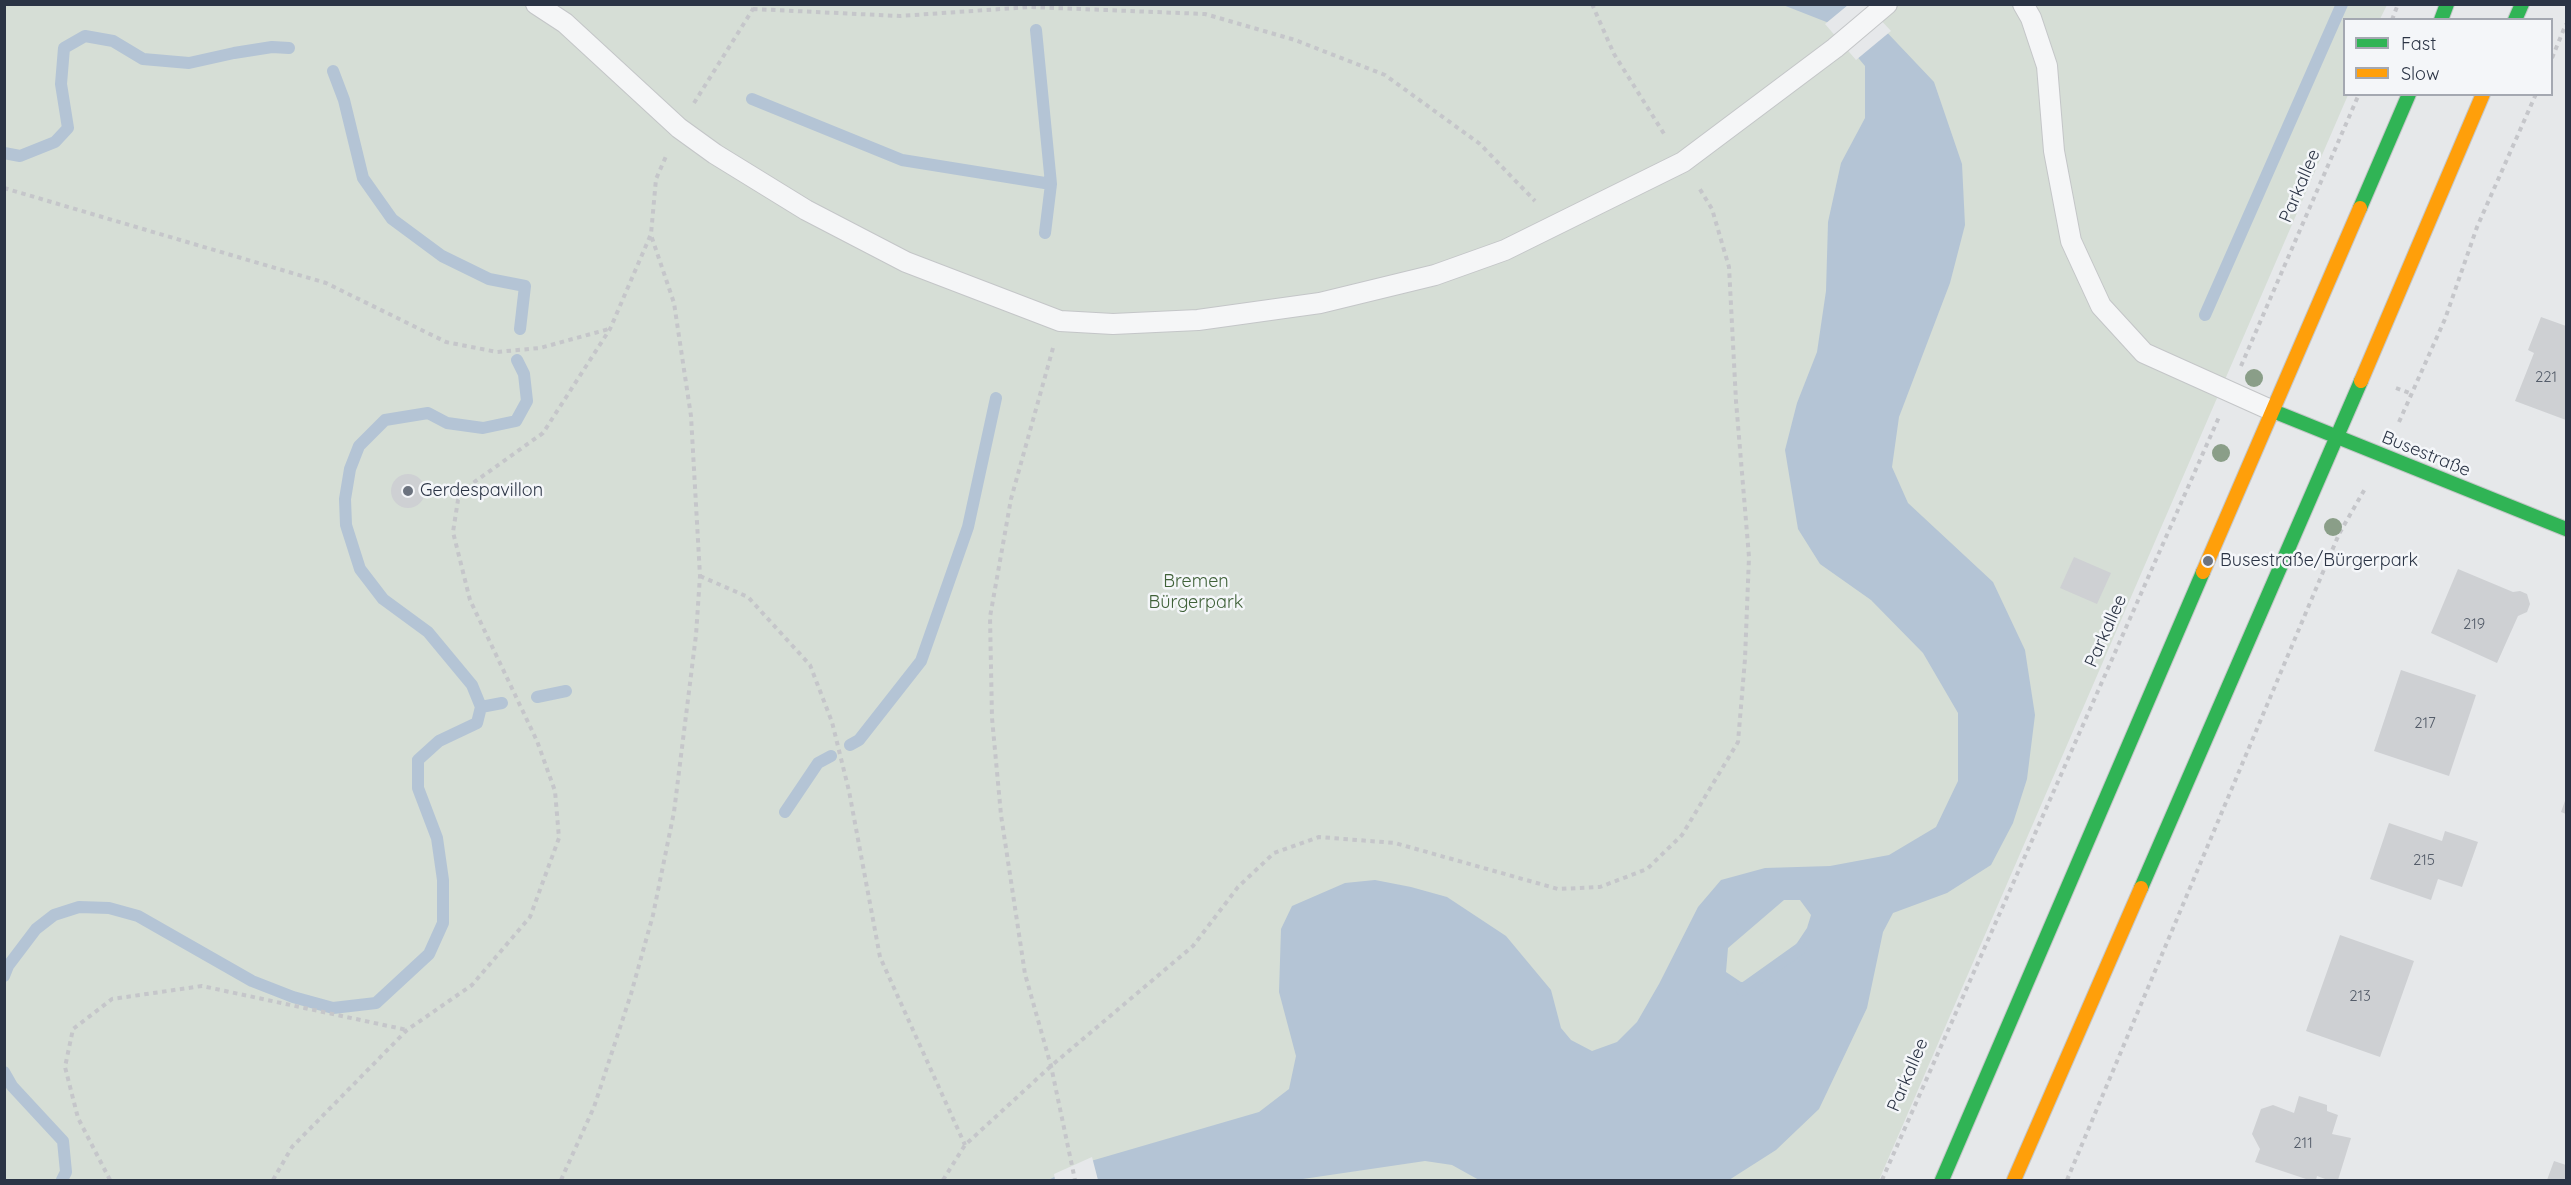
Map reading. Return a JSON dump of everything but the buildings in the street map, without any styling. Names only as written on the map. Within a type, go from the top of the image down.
[{"type":"main road","points":[[2516,18],[2522,4]]},
{"type":"main road","points":[[1942,1180],[2408,96]]},
{"type":"main road","points":[[2014,1180],[2482,96]]},
{"type":"main road","name":"Busestraße","points":[[2273,411],[2566,529]]},
{"type":"lane","points":[[536,4],[565,23],[679,128],[715,154],[806,210],[906,262],[1060,321],[1113,324],[1198,320],[1320,303],[1435,275],[1504,250],[1683,162],[1835,48],[1884,7]]},
{"type":"lane","points":[[2023,4],[2031,18],[2047,66],[2054,151],[2071,241],[2101,306],[2144,352],[2229,393],[2273,411]]},
{"type":"path","points":[[943,1180],[965,1145],[1051,1066],[1193,946],[1238,887],[1274,853],[1319,837],[1395,843],[1558,889],[1600,887],[1647,869],[1682,835],[1738,741],[1745,659],[1749,557],[1736,401],[1729,267],[1712,208],[1614,54],[1592,4]]},
{"type":"path","points":[[273,1180],[292,1147],[407,1030],[472,985],[530,917],[559,838],[555,791],[537,741],[470,600],[453,532],[458,500],[473,483],[543,433],[610,329],[651,234],[656,179],[679,128],[753,7],[900,16],[1030,7],[1205,14],[1295,40],[1385,75],[1480,144],[1557,225]]},
{"type":"path","points":[[2553,56],[2566,24]]},
{"type":"path","name":"Parkallee","points":[[1882,1180],[2358,96]]},
{"type":"path","points":[[2067,1180],[2339,534],[2383,457],[2445,319],[2477,227],[2534,96]]},
{"type":"path","points":[[4,188],[326,283],[447,342],[497,352],[540,348],[610,329]]},
{"type":"path","points":[[561,1180],[594,1107],[632,994],[653,915],[674,812],[696,635],[700,576],[692,416],[674,303],[651,234]]},
{"type":"path","points":[[1060,321],[1011,499],[990,617],[992,718],[1001,815],[1025,974],[1051,1066],[1075,1180]]},
{"type":"path","points":[[700,576],[748,597],[810,665],[832,722],[849,791],[880,957],[965,1145]]},
{"type":"path","points":[[110,1180],[78,1118],[65,1067],[73,1029],[112,999],[202,987],[407,1030]]},
{"type":"green space","name":"Bremen Bürgerpark","points":[[5,5],[2387,5],[2380,18],[2343,18],[2343,96],[2348,96],[1879,1180],[5,1180]]},
{"type":"water","points":[[1783,5],[1861,5],[1934,82],[1962,164],[1965,225],[1950,283],[1899,417],[1892,467],[1908,503],[1993,582],[2025,650],[2035,715],[2027,779],[2013,823],[1991,865],[1947,893],[1893,913],[1883,932],[1867,1008],[1819,1109],[1776,1150],[1729,1180],[1479,1180],[1452,1165],[1425,1161],[1296,1180],[1048,1180],[1084,1163],[1259,1112],[1289,1089],[1296,1056],[1279,992],[1281,929],[1292,906],[1345,883],[1375,880],[1447,897],[1506,936],[1551,990],[1561,1028],[1571,1040],[1592,1051],[1617,1042],[1637,1022],[1698,907],[1721,880],[1765,868],[1830,866],[1889,855],[1936,827],[1958,781],[1958,713],[1923,653],[1871,600],[1820,564],[1798,529],[1785,450],[1797,403],[1817,352],[1826,291],[1828,222],[1841,163],[1865,118],[1865,66],[1829,23]],"holes":[[[1784,900],[1800,900],[1811,915],[1807,928],[1787,958],[1764,981],[1741,982],[1726,972],[1728,948]]]},
{"type":"pier","points":[[1866,4],[1891,31],[1856,60],[1825,24],[1848,5]]},
{"type":"pier","points":[[1092,1157],[1098,1180],[1055,1180],[1054,1174]]},
{"type":"waterway","points":[[2205,315],[2342,4]]},
{"type":"waterway","points":[[1036,30],[1051,184],[1045,233]]},
{"type":"waterway","points":[[4,153],[20,156],[55,142],[68,128],[61,84],[64,48],[85,36],[113,41],[143,59],[189,63],[272,47],[289,48]]},
{"type":"waterway","points":[[333,71],[344,100],[363,178],[392,219],[442,256],[489,279],[525,286],[520,329]]},
{"type":"waterway","points":[[752,99],[902,160],[1051,184]]},
{"type":"waterway","points":[[4,976],[8,966],[36,929],[54,915],[79,907],[109,908],[138,916],[252,981],[293,997],[333,1008],[376,1003],[429,954],[443,923],[443,880],[437,838],[418,788],[418,760],[439,741],[477,723],[481,707],[472,685],[428,632],[383,599],[360,569],[346,525],[345,499],[350,469],[359,446],[385,420],[428,413],[447,423],[483,428],[516,421],[527,401],[524,374],[517,360]]},
{"type":"waterway","points":[[850,745],[859,740],[921,661],[968,527],[996,398]]},
{"type":"waterway","points":[[537,697],[566,691]]},
{"type":"waterway","points":[[481,707],[502,703]]},
{"type":"waterway","points":[[785,812],[818,763],[831,756]]},
{"type":"waterway","points":[[1742,990],[1801,948]]},
{"type":"waterway","points":[[4,1072],[12,1086],[63,1141],[66,1172],[62,1180]]},
{"type":"traffic: fast","points":[[2442,18],[2447,4]]},
{"type":"traffic: fast","points":[[2516,18],[2522,4]]},
{"type":"traffic: fast","points":[[2360,208],[2408,96]]},
{"type":"traffic: fast","points":[[2141,888],[2361,381]]},
{"type":"traffic: fast","points":[[2273,411],[2566,529]]},
{"type":"traffic: fast","points":[[1942,1180],[2203,572]]},
{"type":"traffic: slow","points":[[2361,381],[2482,96]]},
{"type":"traffic: slow","points":[[2203,572],[2360,208]]},
{"type":"traffic: slow","points":[[2014,1180],[2141,888]]},
{"type":"place","name":"Gerdespavillon","points":[[408,491]]},
{"type":"place","name":"Busestraße/Bürgerpark","points":[[2208,561]]}]
